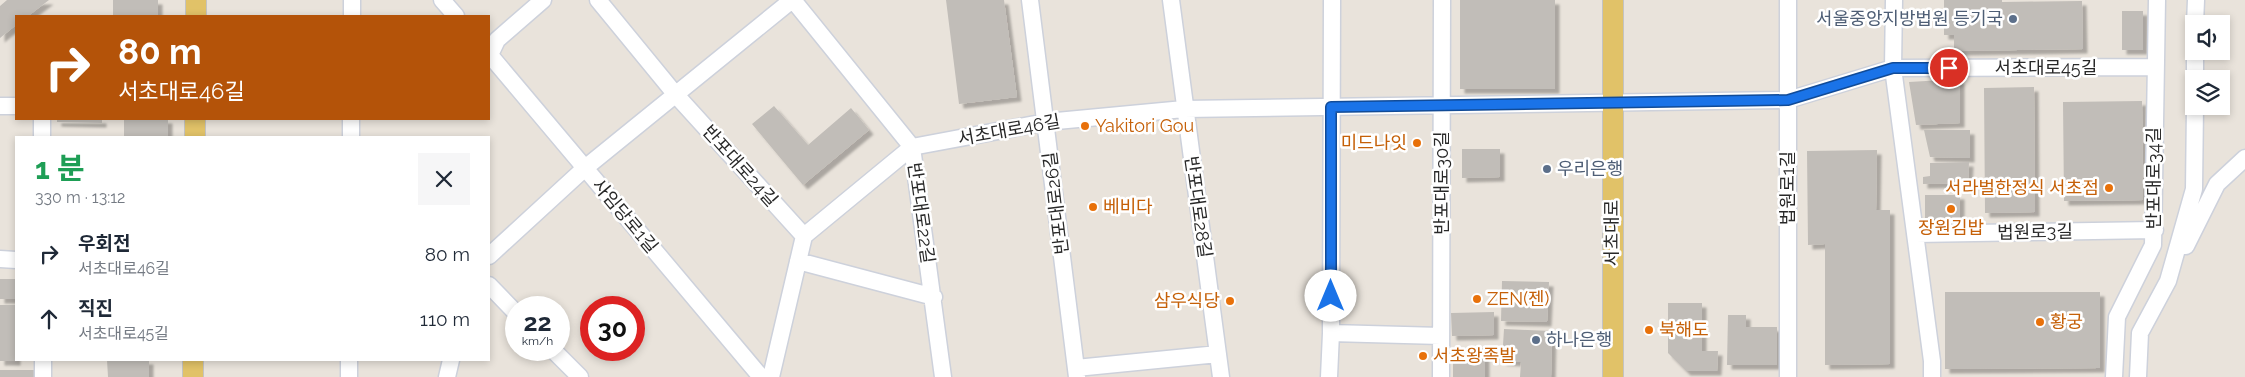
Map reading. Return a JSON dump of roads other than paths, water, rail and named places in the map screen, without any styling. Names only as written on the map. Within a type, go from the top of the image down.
[{"type":"main road","points":[[196,0],[196,15]]},
{"type":"main road","name":"서초대로","points":[[1613,0],[1613,377]]},
{"type":"main road","points":[[195,120],[195,136]]},
{"type":"main road","points":[[193,361],[193,377]]},
{"type":"street","points":[[352,0],[352,15]]},
{"type":"street","points":[[442,0],[455,15]]},
{"type":"street","name":"사임당로1길","points":[[490,53],[497,40],[542,0]]},
{"type":"street","name":"반포대로24길","points":[[598,0],[676,95],[804,236]]},
{"type":"street","points":[[490,255],[585,168],[792,0]]},
{"type":"street","name":"반포대로22길","points":[[792,0],[912,147],[934,297],[943,377]]},
{"type":"street","name":"반포대로26길","points":[[1030,0],[1077,373]]},
{"type":"street","name":"반포대로28길","points":[[1171,0],[1221,377]]},
{"type":"street","points":[[1329,377],[1331,333],[1332,0]]},
{"type":"street","name":"반포대로30길","points":[[1441,377],[1442,0]]},
{"type":"street","name":"법원로1길","points":[[1788,0],[1788,377]]},
{"type":"street","points":[[1894,0],[1893,68],[1916,234],[1932,362],[1932,377]]},
{"type":"street","name":"반포대로34길","points":[[2114,377],[2117,317],[2153,245],[2155,230],[2154,67],[2157,0]]},
{"type":"street","points":[[2196,0],[2196,15]]},
{"type":"street","name":"사임당로1길","points":[[490,56],[761,377]]},
{"type":"street","name":"서초대로45길","points":[[1612,104],[1788,100],[1893,68],[2154,67]]},
{"type":"street","name":"서초대로46길","points":[[804,236],[912,147],[1046,122],[1184,109],[1612,104]]},
{"type":"street","points":[[0,106],[15,106]]},
{"type":"street","points":[[2168,282],[2194,188],[2195,115]]},
{"type":"street","points":[[42,120],[42,136]]},
{"type":"street","points":[[351,120],[351,136]]},
{"type":"street","points":[[2138,377],[2140,333],[2217,184],[2245,158]]},
{"type":"street","name":"법원로3길","points":[[1916,234],[2155,230]]},
{"type":"street","points":[[771,377],[804,236]]},
{"type":"street","points":[[0,259],[15,260]]},
{"type":"street","points":[[798,261],[934,297]]},
{"type":"street","points":[[490,286],[505,302]]},
{"type":"street","points":[[1331,333],[1442,336]]},
{"type":"street","points":[[1077,373],[1218,354]]},
{"type":"street","points":[[43,361],[43,377]]},
{"type":"street","points":[[349,377],[350,361]]},
{"type":"street","points":[[447,377],[452,361]]},
{"type":"street","points":[[564,361],[580,377]]},
{"type":"place","name":"서울중앙지방법원 등기국","points":[[2013,19]]},
{"type":"place","name":"Yakitori Gou","points":[[1085,126]]},
{"type":"place","name":"미드나잇","points":[[1417,143]]},
{"type":"place","name":"우리은행","points":[[1547,169]]},
{"type":"place","name":"서라벌한정식 서초점","points":[[2109,188]]},
{"type":"place","name":"베비다","points":[[1093,207]]},
{"type":"place","name":"장원김밥","points":[[1951,209]]},
{"type":"place","name":"ZEN(젠)","points":[[1477,299]]},
{"type":"place","name":"삼우식당","points":[[1230,301]]},
{"type":"place","name":"황궁","points":[[2040,322]]},
{"type":"place","name":"북해도","points":[[1649,330]]},
{"type":"place","name":"하나은행","points":[[1536,340]]},
{"type":"place","name":"서초왕족발","points":[[1423,356]]}]
